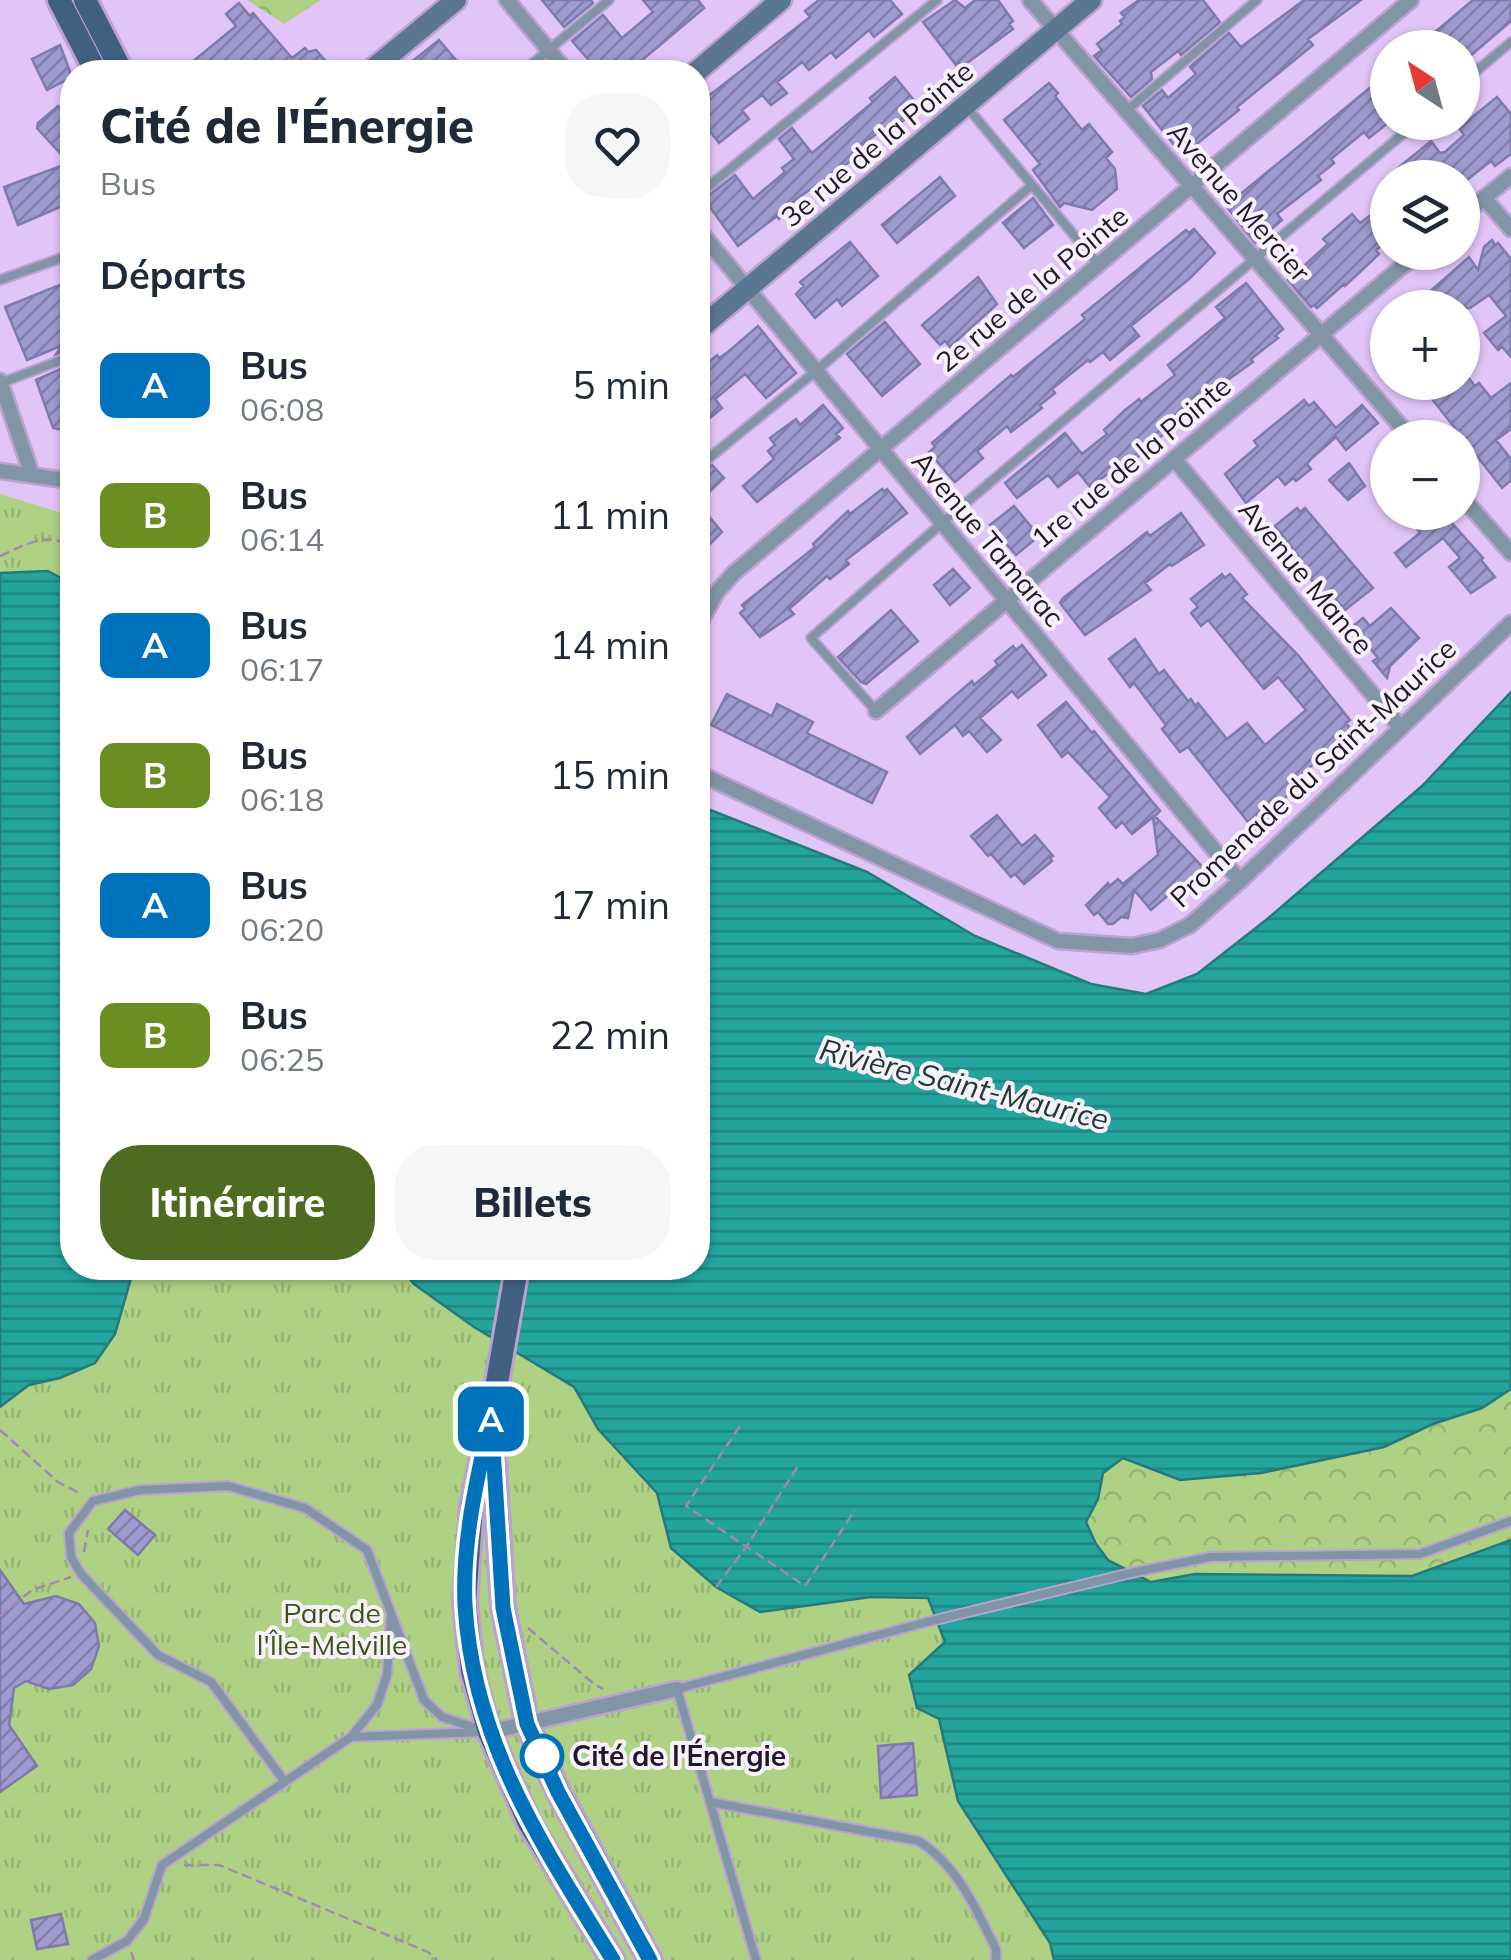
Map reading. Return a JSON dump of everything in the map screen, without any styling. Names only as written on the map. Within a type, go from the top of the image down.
[{"type":"main road","points":[[59,0],[90,60]]},
{"type":"main road","points":[[86,0],[116,60]]},
{"type":"main road","points":[[515,1280],[472,1505],[465,1602],[472,1671],[489,1732],[529,1823],[613,1960]]},
{"type":"main road","points":[[491,1416],[503,1608],[527,1724],[558,1792],[650,1960]]},
{"type":"street","points":[[384,60],[456,0]]},
{"type":"street","points":[[507,0],[557,60]]},
{"type":"street","points":[[710,60],[781,0]]},
{"type":"street","name":"Avenue Mercier","points":[[1030,0],[1395,420]]},
{"type":"street","name":"3e rue de la Pointe","points":[[710,320],[1092,0]]},
{"type":"street","name":"2e rue de la Pointe","points":[[710,605],[734,573],[1411,0]]},
{"type":"street","points":[[1480,201],[1511,176]]},
{"type":"street","points":[[1484,198],[1511,229]]},
{"type":"street","name":"Avenue Tamarac","points":[[710,243],[1240,882]]},
{"type":"street","name":"1re rue de la Pointe","points":[[876,711],[1399,270]]},
{"type":"street","points":[[0,382],[32,475]]},
{"type":"street","name":"Avenue Mance","points":[[1174,458],[1400,727]]},
{"type":"street","points":[[0,470],[60,479]]},
{"type":"street","points":[[1480,518],[1511,553]]},
{"type":"street","name":"Promenade du Saint-Maurice","points":[[710,780],[1058,941],[1132,946],[1160,940],[1190,925],[1240,882],[1511,622]]},
{"type":"street","points":[[489,1732],[677,1689]]},
{"type":"lane","points":[[537,60],[609,0]]},
{"type":"lane","points":[[710,185],[937,0]]},
{"type":"lane","points":[[1126,110],[1257,0]]},
{"type":"lane","points":[[1480,68],[1511,42]]},
{"type":"lane","points":[[966,106],[1099,265]]},
{"type":"lane","points":[[876,711],[811,638],[942,522],[1395,140]]},
{"type":"lane","points":[[710,457],[1032,185]]},
{"type":"lane","points":[[0,280],[60,258]]},
{"type":"lane","points":[[0,382],[60,360]]},
{"type":"lane","points":[[285,1782],[211,1682],[158,1655],[81,1574],[70,1557],[68,1533],[93,1501],[140,1490],[228,1486],[305,1508],[367,1550],[424,1700],[442,1717],[489,1732]]},
{"type":"lane","points":[[756,1960],[677,1689],[927,1622],[1135,1572],[1210,1557],[1420,1554],[1511,1521]]},
{"type":"lane","points":[[92,1960],[127,1941],[144,1918],[162,1865],[352,1736],[377,1705],[387,1675],[392,1615]]},
{"type":"lane","points":[[352,1736],[489,1732]]},
{"type":"lane","points":[[710,1802],[919,1841],[937,1853],[959,1878],[996,1949],[996,1960]]},
{"type":"path","points":[[0,556],[44,538],[60,540]]},
{"type":"path","points":[[740,1426],[686,1506],[804,1586],[855,1510]]},
{"type":"path","points":[[0,1430],[58,1482],[93,1501],[81,1574],[32,1590],[0,1616]]},
{"type":"path","points":[[716,1587],[798,1466]]},
{"type":"path","points":[[503,1608],[594,1684],[611,1692]]},
{"type":"path","points":[[162,1865],[219,1865],[428,1952],[438,1960]]},
{"type":"green space","points":[[247,0],[321,0],[284,24]]},
{"type":"green space","points":[[0,494],[60,512],[60,578],[48,571],[0,573]]},
{"type":"green space","name":"Parc de l'Île-Melville","points":[[126,1280],[411,1280],[474,1327],[574,1387],[598,1429],[657,1493],[671,1548],[716,1587],[760,1612],[871,1597],[928,1597],[945,1642],[909,1675],[939,1719],[958,1801],[1050,1943],[1054,1960],[0,1960],[0,1407],[29,1385],[60,1378]]},
{"type":"green space","points":[[1511,1389],[1511,1540],[1412,1576],[1195,1574],[1151,1582],[1108,1560],[1086,1522],[1098,1499],[1103,1473],[1123,1458],[1180,1480],[1261,1473],[1384,1447],[1433,1424],[1482,1408]]},
{"type":"water","points":[[48,571],[60,578],[60,1280],[131,1280],[115,1334],[95,1363],[60,1378],[29,1385],[0,1407],[0,573]]},
{"type":"water","name":"Rivière Saint-Maurice","points":[[1511,692],[1511,1389],[1482,1408],[1433,1424],[1384,1447],[1261,1473],[1180,1480],[1123,1458],[1103,1473],[1098,1499],[1086,1522],[1108,1560],[1151,1582],[1195,1574],[1412,1576],[1511,1540],[1511,1960],[1054,1960],[1050,1943],[958,1801],[939,1719],[917,1708],[909,1675],[945,1642],[928,1598],[871,1597],[760,1612],[716,1587],[671,1548],[657,1493],[598,1429],[574,1387],[474,1327],[411,1280],[710,1280],[710,810],[867,872],[975,936],[1091,984],[1146,994],[1197,974],[1422,786]]},
{"type":"building","points":[[542,0],[591,0],[593,3],[564,27]]},
{"type":"building","points":[[643,0],[698,0],[704,8],[642,60],[589,60],[572,41],[603,15],[622,38],[653,12]]},
{"type":"building","points":[[819,0],[890,0],[902,14],[874,37],[869,30],[836,58],[831,52],[809,70],[802,62],[777,82],[787,93],[771,105],[762,95],[742,110],[749,119],[719,143],[710,131],[710,95],[810,17],[805,11]]},
{"type":"building","points":[[955,0],[965,8],[975,0],[998,0],[1013,21],[1009,24],[1013,29],[963,66],[959,62],[956,65],[923,22]]},
{"type":"building","points":[[1139,0],[1203,0],[1220,22],[1181,55],[1178,51],[1151,72],[1152,79],[1131,97],[1094,56],[1102,50],[1097,44],[1122,24],[1120,21],[1125,17],[1121,13]]},
{"type":"building","points":[[1304,0],[1361,0],[1308,39],[1313,45],[1237,107],[1239,110],[1188,151],[1184,146],[1178,150],[1143,106],[1162,90],[1168,98],[1196,74],[1190,67],[1229,33],[1241,47]]},
{"type":"building","points":[[1473,0],[1511,0],[1511,21],[1480,48],[1480,30],[1437,30]]},
{"type":"building","points":[[239,3],[250,16],[253,13],[292,58],[305,48],[308,52],[316,50],[325,60],[195,60],[236,26],[226,14]]},
{"type":"building","points":[[439,40],[456,60],[414,60]]},
{"type":"building","points":[[60,45],[66,60],[60,60],[60,83],[47,90],[32,59]]},
{"type":"building","points":[[895,77],[917,104],[915,111],[899,124],[891,123],[858,148],[855,158],[795,200],[779,219],[777,216],[738,246],[710,207],[710,194],[735,175],[753,199],[785,172],[782,168],[794,159],[779,139],[792,128],[812,153],[873,102],[870,98]]},
{"type":"building","points":[[1049,83],[1082,130],[1089,124],[1112,152],[1106,158],[1115,169],[1117,189],[1092,210],[1064,203],[1060,207],[1033,170],[1040,164],[1004,120]]},
{"type":"building","points":[[1370,88],[1370,137],[1364,132],[1331,159],[1334,163],[1318,176],[1321,180],[1277,214],[1282,220],[1255,243],[1226,206]]},
{"type":"building","points":[[1497,97],[1511,114],[1511,154],[1495,166],[1491,161],[1480,170],[1480,160],[1408,160],[1431,141],[1440,153],[1458,140],[1480,140],[1480,111]]},
{"type":"building","points":[[58,106],[60,108],[60,153],[37,128]]},
{"type":"building","points":[[60,166],[60,207],[18,225],[4,187]]},
{"type":"building","points":[[940,177],[955,196],[897,243],[882,225]]},
{"type":"building","points":[[1033,198],[1053,225],[1024,248],[1003,223]]},
{"type":"building","points":[[1352,214],[1360,223],[1370,216],[1370,262],[1317,308],[1311,307],[1288,280],[1328,244],[1323,239]]},
{"type":"building","points":[[1194,229],[1215,253],[1131,326],[1139,336],[1110,360],[1103,352],[1088,360],[1052,389],[1055,393],[1040,405],[1042,408],[1011,432],[1007,426],[977,451],[983,458],[955,482],[929,452],[935,447],[932,443],[1011,375],[1085,319],[1082,315],[1186,230],[1189,233]]},
{"type":"building","points":[[1492,240],[1511,259],[1511,357],[1502,347],[1498,350],[1484,333],[1506,316],[1489,295],[1480,301],[1480,290],[1431,290],[1454,270],[1480,270],[1484,247]]},
{"type":"building","points":[[850,242],[878,276],[842,306],[837,299],[815,318],[796,294],[804,286],[800,282]]},
{"type":"building","points":[[978,277],[997,304],[950,347],[945,341],[940,345],[922,325]]},
{"type":"building","points":[[1246,283],[1283,329],[1275,336],[1278,338],[1251,359],[1253,362],[1204,397],[1126,468],[1122,463],[1090,487],[1078,472],[1058,487],[1048,475],[1017,498],[1005,483],[1065,433],[1082,454],[1107,434],[1104,430],[1124,411],[1175,375],[1168,365],[1225,318],[1216,307]]},
{"type":"building","points":[[60,285],[60,346],[27,360],[5,307]]},
{"type":"building","points":[[885,322],[920,364],[882,396],[847,354]]},
{"type":"building","points":[[758,326],[796,373],[766,398],[745,374],[715,399],[722,408],[710,418],[710,361],[728,352]]},
{"type":"building","points":[[60,369],[60,429],[53,428],[36,380]]},
{"type":"building","points":[[1511,383],[1511,429],[1496,440],[1511,459],[1511,480],[1502,488],[1480,460],[1480,420],[1449,420],[1433,400],[1480,400],[1480,384],[1491,398]]},
{"type":"building","points":[[1304,400],[1309,406],[1314,402],[1336,428],[1362,405],[1375,420],[1370,420],[1370,430],[1346,450],[1336,437],[1312,458],[1307,464],[1311,469],[1296,481],[1293,478],[1285,485],[1278,476],[1246,503],[1225,474],[1258,446],[1254,441]]},
{"type":"building","points":[[823,405],[843,428],[836,434],[840,438],[757,502],[743,486],[774,459],[768,451],[775,445],[770,438],[796,419],[800,425]]},
{"type":"building","points":[[1349,463],[1365,486],[1348,500],[1329,480]]},
{"type":"building","points":[[710,467],[724,478],[710,491]]},
{"type":"building","points":[[887,489],[907,513],[789,609],[794,614],[760,637],[740,613],[745,609],[742,605],[815,547],[813,544],[848,511],[850,514]]},
{"type":"building","points":[[1014,506],[1039,536],[1016,555],[990,525]]},
{"type":"building","points":[[1297,508],[1300,512],[1305,508],[1373,588],[1345,610],[1334,597],[1330,601],[1307,575],[1298,564],[1302,560],[1275,526]]},
{"type":"building","points":[[1181,513],[1204,545],[1170,564],[1145,583],[1151,590],[1085,635],[1060,603],[1063,598],[1147,532],[1150,536]]},
{"type":"building","points":[[710,518],[722,532],[710,544]]},
{"type":"building","points":[[1418,530],[1458,530],[1495,577],[1471,593],[1449,567],[1460,558],[1443,538],[1406,567],[1395,553],[1420,533]]},
{"type":"building","points":[[953,569],[970,588],[950,605],[934,585]]},
{"type":"building","points":[[1222,574],[1225,578],[1230,574],[1247,594],[1242,598],[1298,655],[1350,720],[1346,723],[1356,736],[1337,752],[1334,747],[1297,778],[1292,784],[1296,789],[1274,807],[1279,813],[1256,832],[1188,747],[1180,752],[1162,729],[1166,725],[1134,683],[1130,687],[1109,659],[1135,639],[1159,674],[1164,670],[1188,701],[1191,699],[1195,706],[1198,703],[1227,739],[1247,723],[1265,745],[1306,710],[1278,677],[1264,689],[1208,620],[1201,626],[1191,613],[1198,607],[1191,599]]},
{"type":"building","points":[[1391,608],[1419,638],[1390,666],[1387,678],[1373,661],[1378,658],[1352,627],[1363,618],[1370,626]]},
{"type":"building","points":[[891,610],[918,641],[866,684],[838,657]]},
{"type":"building","points":[[1022,645],[1046,675],[1018,698],[1012,691],[980,718],[1001,740],[987,752],[969,731],[963,736],[955,725],[920,754],[907,737],[972,681],[974,685],[998,665],[995,661],[1013,646],[1016,650]]},
{"type":"building","points":[[727,694],[772,716],[777,704],[813,722],[807,733],[887,772],[872,803],[711,725]]},
{"type":"building","points":[[1066,702],[1160,811],[1155,816],[1208,873],[1186,892],[1180,885],[1151,910],[1134,890],[1128,918],[1121,917],[1113,924],[1108,924],[1098,912],[1094,915],[1086,905],[1108,883],[1110,886],[1118,879],[1123,884],[1158,855],[1153,817],[1132,834],[1122,822],[1116,828],[1099,808],[1110,797],[1068,752],[1062,757],[1038,725]]},
{"type":"building","points":[[997,815],[1022,846],[1035,835],[1053,856],[1024,884],[1015,874],[1011,877],[971,836]]},
{"type":"building","points":[[125,1510],[155,1535],[138,1555],[108,1529]]},
{"type":"building","points":[[0,1570],[24,1604],[56,1596],[79,1604],[95,1623],[99,1646],[91,1669],[73,1685],[49,1689],[26,1681],[14,1688],[9,1725],[37,1766],[0,1792]]},
{"type":"building","points":[[913,1743],[917,1795],[881,1798],[878,1746]]},
{"type":"building","points":[[61,1914],[68,1944],[37,1949],[31,1920]]},
{"type":"bus line","name":"A","points":[[613,1960],[529,1823],[489,1732],[472,1671],[465,1602],[472,1505],[491,1416],[503,1608],[527,1724],[584,1842],[650,1960]]},
{"type":"place","name":"Cité de l'Énergie","points":[[542,1756]]}]
